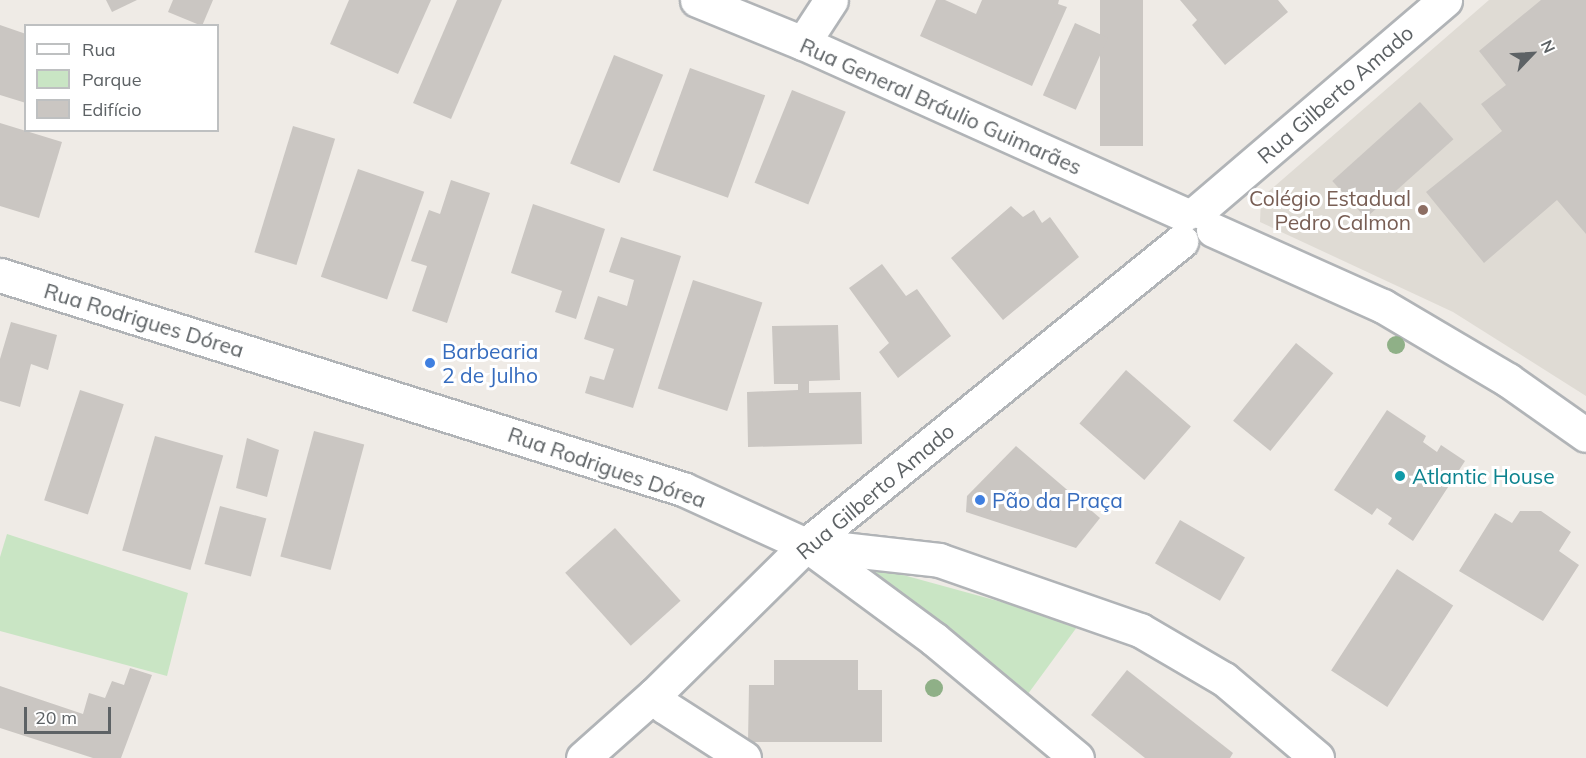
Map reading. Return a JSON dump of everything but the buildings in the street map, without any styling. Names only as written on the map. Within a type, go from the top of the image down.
[{"type":"street","name":"Rua General Bráulio Guimarães","points":[[697,0],[803,43],[1194,224],[1383,306],[1508,380],[1586,435]]},
{"type":"street","points":[[803,43],[831,0]]},
{"type":"street","name":"Rua Gilberto Amado","points":[[584,758],[654,695],[806,545],[1194,224],[1445,0]]},
{"type":"street","name":"Rua Rodrigues Dórea","points":[[0,274],[683,489],[806,545],[939,560],[1140,630],[1224,679],[1317,758]]},
{"type":"street","points":[[806,545],[934,639],[1077,758]]},
{"type":"street","points":[[654,695],[665,707],[744,758]]},
{"type":"shaded area","name":"Colégio Estadual Pedro Calmon","points":[[1489,0],[1586,0],[1586,396],[1453,312],[1260,222],[1261,198]]},
{"type":"green space","points":[[7,534],[188,593],[167,676],[0,631],[0,557]]},
{"type":"green space","points":[[874,567],[1034,611],[1077,627],[1025,698],[871,572]]},
{"type":"place","name":"Colégio Estadual Pedro Calmon","points":[[1423,210]]},
{"type":"place","name":"Barbearia 2 de Julho","points":[[430,363]]},
{"type":"place","name":"Atlantic House","points":[[1400,476]]},
{"type":"place","name":"Pão da Praça","points":[[980,500]]}]
